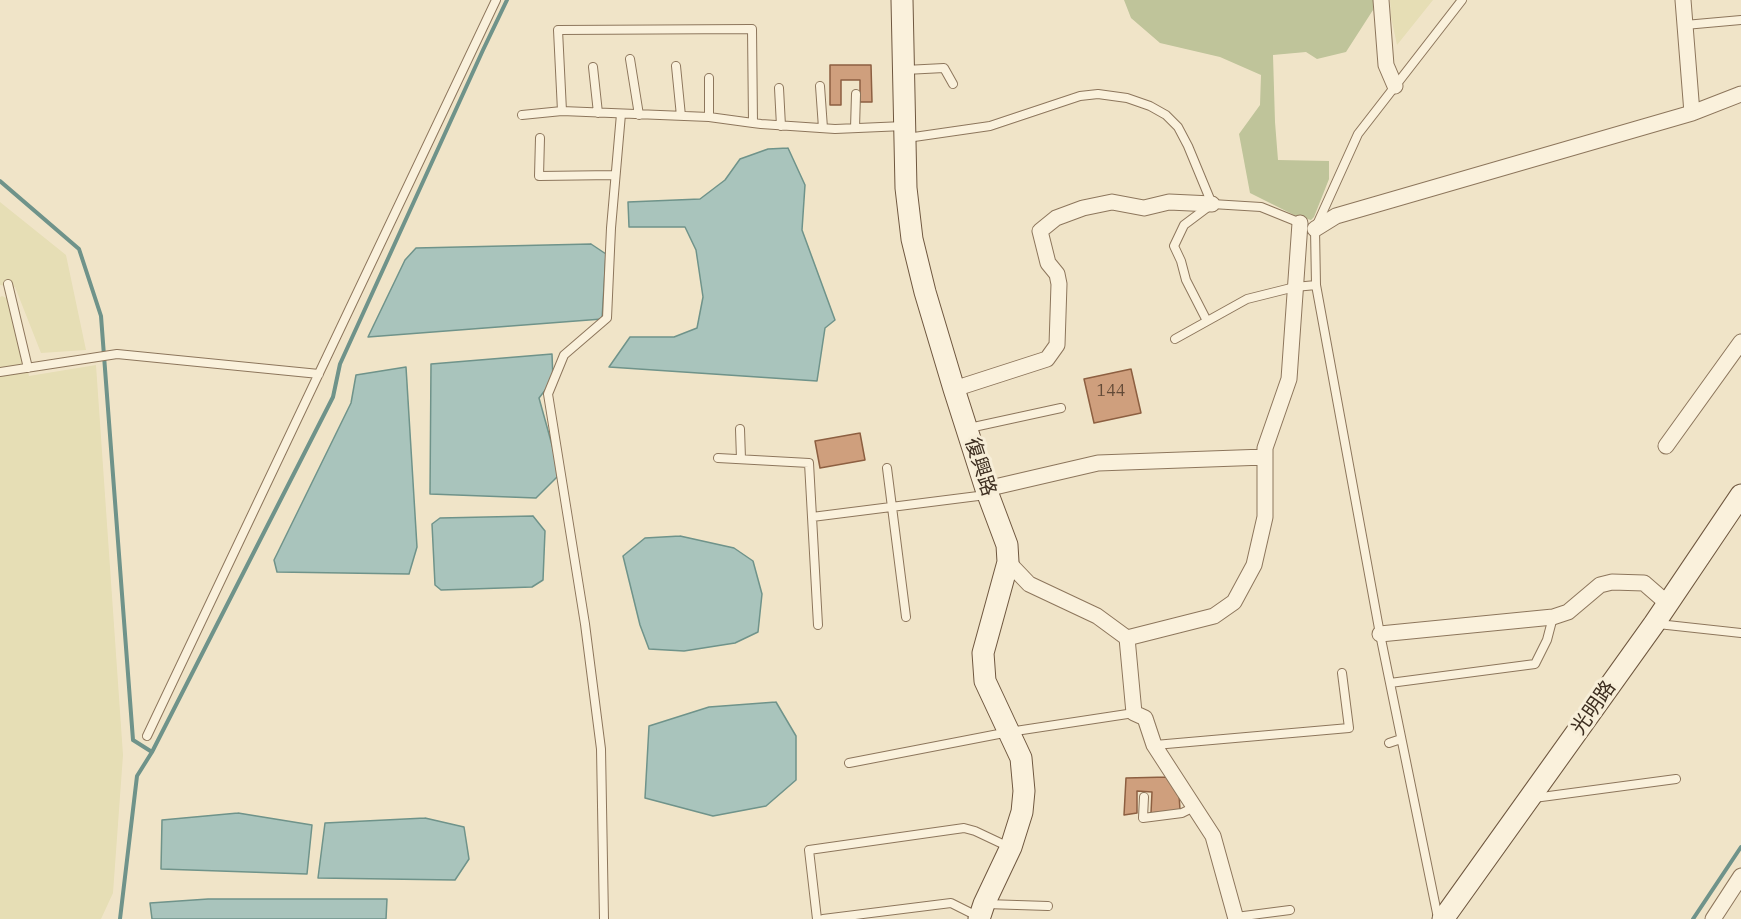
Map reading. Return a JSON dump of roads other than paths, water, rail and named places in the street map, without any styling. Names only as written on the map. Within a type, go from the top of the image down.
[{"type":"street","name":"復興路","points":[[902,0],[906,188],[912,239],[954,389],[987,492],[1007,545],[1008,562],[983,653],[985,681],[1021,758],[1024,791],[1022,812],[1011,847],[981,913]]},
{"type":"street","points":[[1381,0],[1386,65],[1395,86]]},
{"type":"street","points":[[1683,0],[1692,113]]},
{"type":"street","points":[[1127,638],[1214,616],[1234,602],[1254,565],[1265,517],[1265,448],[1289,380],[1295,287],[1308,226],[1692,113],[1741,94]]},
{"type":"street","points":[[954,389],[1047,359],[1057,345],[1059,284],[1057,274],[1048,263],[1040,231],[1056,218],[1083,208],[1112,202],[1144,208],[1169,202],[1212,204]]},
{"type":"street","points":[[1666,446],[1741,342]]},
{"type":"street","points":[[987,492],[1098,463],[1265,457]]},
{"type":"street","name":"光明路","points":[[1441,919],[1654,624],[1741,495]]},
{"type":"street","points":[[1008,562],[1029,584],[1097,616],[1127,638],[1134,713],[1145,718],[1154,745],[1213,836],[1236,918]]},
{"type":"street","points":[[1380,634],[1552,617],[1568,612],[1600,585],[1612,582],[1644,583],[1667,603]]},
{"type":"street","points":[[1713,919],[1741,876]]},
{"type":"lane","points":[[147,736],[496,0]]},
{"type":"lane","points":[[1441,919],[1380,634],[1316,285],[1308,226],[1358,134],[1462,0]]},
{"type":"lane","points":[[1685,24],[1741,20]]},
{"type":"lane","points":[[562,111],[558,30],[752,29],[753,123]]},
{"type":"lane","points":[[630,59],[639,114]]},
{"type":"lane","points":[[676,66],[681,116]]},
{"type":"lane","points":[[593,67],[597,113]]},
{"type":"lane","points":[[904,70],[944,68],[953,84]]},
{"type":"lane","points":[[709,78],[710,117]]},
{"type":"lane","points":[[820,86],[823,128]]},
{"type":"lane","points":[[779,88],[781,126]]},
{"type":"lane","points":[[855,128],[856,94]]},
{"type":"lane","points":[[522,115],[562,111],[710,117],[781,126],[905,132],[990,126],[1080,96],[1098,94],[1127,98],[1166,114],[1178,127],[1188,146],[1212,204]]},
{"type":"lane","points":[[604,919],[601,749],[585,624],[548,394],[564,355],[607,318],[611,228],[621,114]]},
{"type":"lane","points":[[540,138],[538,176],[615,175]]},
{"type":"lane","points":[[1207,321],[1186,280],[1174,246],[1184,225],[1212,204],[1261,207],[1308,226]]},
{"type":"lane","points":[[8,284],[28,368]]},
{"type":"lane","points":[[1175,339],[1247,299],[1295,287],[1316,285]]},
{"type":"lane","points":[[0,372],[117,354],[320,374]]},
{"type":"lane","points":[[967,428],[1061,408]]},
{"type":"lane","points":[[740,429],[741,459]]},
{"type":"lane","points":[[718,458],[809,463],[818,625]]},
{"type":"lane","points":[[887,468],[906,617]]},
{"type":"lane","points":[[812,517],[987,492]]},
{"type":"lane","points":[[1390,683],[1535,664],[1547,640],[1552,617]]},
{"type":"lane","points":[[1654,624],[1741,633]]},
{"type":"lane","points":[[1154,745],[1349,728],[1342,673]]},
{"type":"lane","points":[[849,763],[1009,732],[1134,713]]},
{"type":"lane","points":[[1389,743],[1401,739]]},
{"type":"lane","points":[[1530,798],[1676,779]]},
{"type":"lane","points":[[1144,797],[1143,818],[1182,813],[1194,807]]},
{"type":"lane","points":[[817,919],[809,850],[964,828],[1011,847]]},
{"type":"lane","points":[[823,919],[951,903],[981,913],[1048,906]]},
{"type":"lane","points":[[1236,918],[1290,910]]},
{"type":"water","points":[[788,148],[805,185],[802,230],[835,320],[825,328],[817,381],[609,367],[630,337],[674,337],[697,328],[703,297],[696,250],[685,227],[629,227],[628,202],[700,199],[725,180],[740,159],[768,149]]},
{"type":"water","points":[[591,244],[606,254],[602,319],[368,337],[405,260],[416,248]]},
{"type":"water","points":[[552,354],[553,380],[539,398],[560,474],[536,498],[430,494],[431,364]]},
{"type":"water","points":[[406,367],[417,547],[409,574],[277,572],[274,560],[351,403],[356,375]]},
{"type":"water","points":[[533,516],[545,531],[543,580],[532,587],[441,590],[435,585],[432,524],[440,518]]},
{"type":"water","points":[[680,536],[734,548],[753,561],[762,594],[758,632],[735,643],[684,651],[649,649],[640,625],[623,556],[645,538]]},
{"type":"water","points":[[776,702],[796,736],[796,780],[766,806],[713,816],[645,798],[649,726],[709,707]]},
{"type":"water","points":[[238,813],[312,825],[307,874],[161,869],[162,820]]},
{"type":"water","points":[[425,818],[464,827],[469,859],[455,880],[318,878],[325,823]]},
{"type":"water","points":[[208,899],[387,899],[386,919],[152,919],[150,903]]},
{"type":"waterway","points":[[152,752],[333,397],[340,364],[507,0]]},
{"type":"waterway","points":[[0,181],[79,249],[101,316],[133,740],[152,752],[137,776],[120,919]]},
{"type":"waterway","points":[[1693,919],[1741,847]]}]
